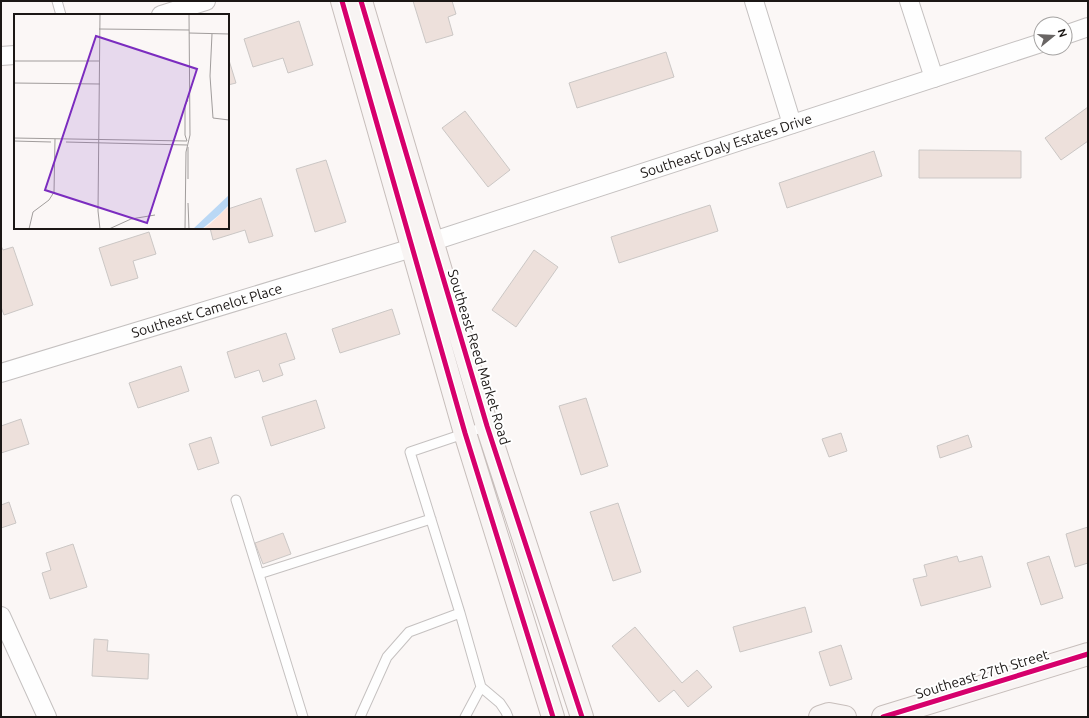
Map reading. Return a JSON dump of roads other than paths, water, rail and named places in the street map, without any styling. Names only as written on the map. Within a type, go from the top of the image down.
[{"type":"main road","name":"Southeast Reed Market Road","points":[[342,1],[422,245],[487,426],[582,717]]},
{"type":"main road","name":"Southeast Reed Market Road","points":[[361,1],[422,245],[465,433],[553,717]]},
{"type":"main road","name":"Southeast 27th Street","points":[[884,717],[1088,654]]},
{"type":"main road","points":[[820,717],[829,714],[845,717]]},
{"type":"street","points":[[163,14],[187,4],[206,1]]},
{"type":"street","points":[[754,1],[792,124]]},
{"type":"street","points":[[909,1],[934,78]]},
{"type":"street","points":[[1073,32],[1088,27]]},
{"type":"street","name":"Southeast Daly Estates Drive","points":[[422,245],[1033,46]]},
{"type":"street","points":[[1,56],[14,55]]},
{"type":"street","name":"Southeast Camelot Place","points":[[1,373],[422,245]]},
{"type":"street","points":[[1,616],[47,717]]},
{"type":"lane","points":[[57,1],[61,14]]},
{"type":"lane","points":[[487,426],[410,452],[460,613],[481,687],[500,703],[508,717]]},
{"type":"lane","points":[[236,500],[303,717]]},
{"type":"lane","points":[[259,574],[431,519]]},
{"type":"lane","points":[[360,717],[387,657],[409,632],[460,613]]},
{"type":"lane","points":[[465,717],[481,687]]}]
